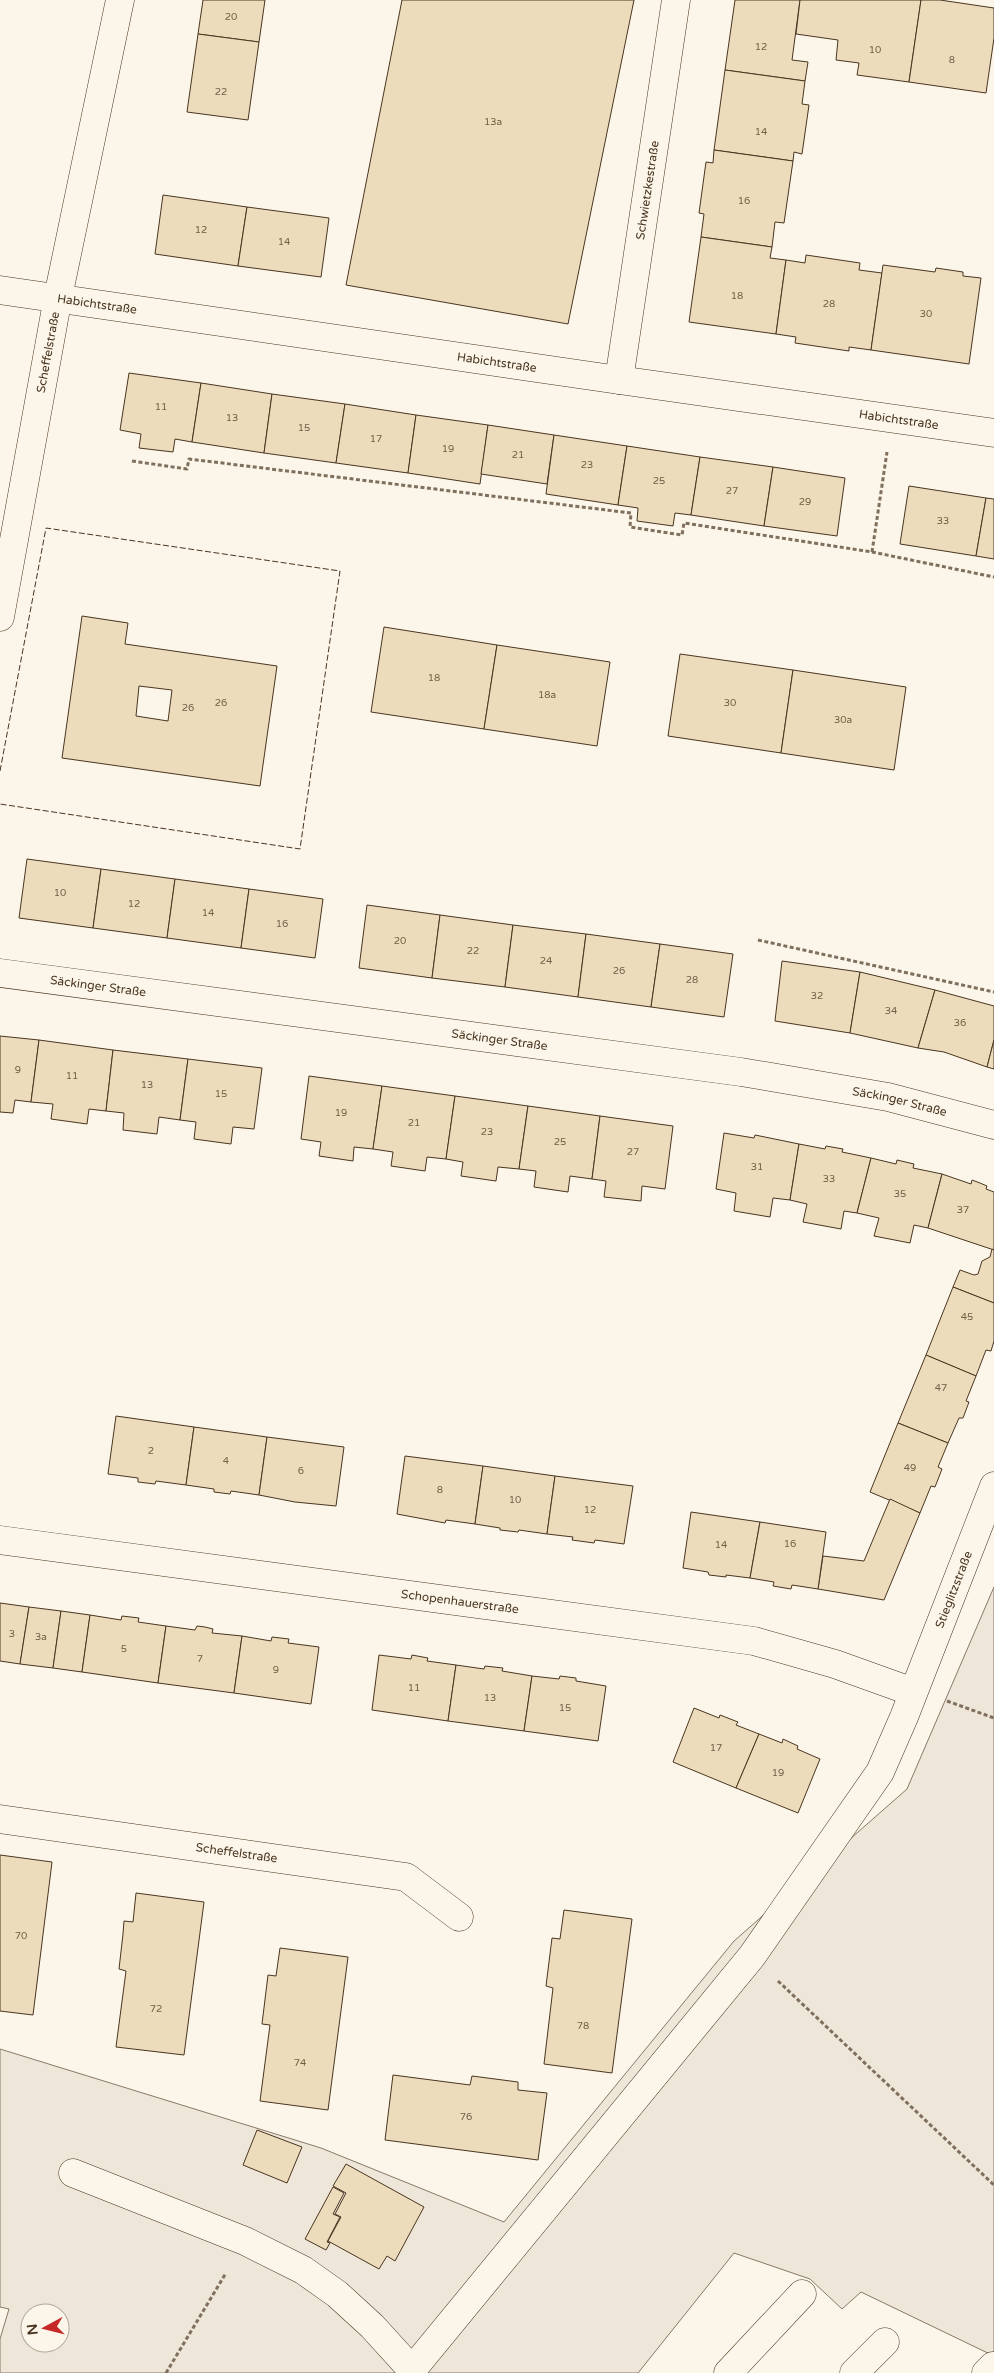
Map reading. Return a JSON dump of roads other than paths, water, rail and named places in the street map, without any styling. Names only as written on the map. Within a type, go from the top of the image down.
[{"type":"street","name":"Scheffelstraße","points":[[0,617],[58,297],[120,0]]},
{"type":"street","name":"Schwietzkestraße","points":[[619,380],[676,0]]},
{"type":"street","name":"Habichtstraße","points":[[0,290],[994,433]]},
{"type":"street","name":"Säckinger Straße","points":[[0,973],[741,1072],[888,1097],[994,1125]]},
{"type":"street","name":"Stieglitzstraße","points":[[72,2172],[245,2241],[303,2270],[337,2294],[372,2326],[412,2370],[752,1956],[880,1772],[994,1486]]},
{"type":"street","name":"Schopenhauerstraße","points":[[0,1540],[754,1641],[835,1664],[913,1692]]},
{"type":"street","name":"Scheffelstraße","points":[[0,1819],[406,1877],[459,1917]]},
{"type":"street","points":[[728,2373],[802,2294]]},
{"type":"street","points":[[854,2373],[885,2342]]},
{"type":"street","points":[[986,2373],[993,2366]]}]
